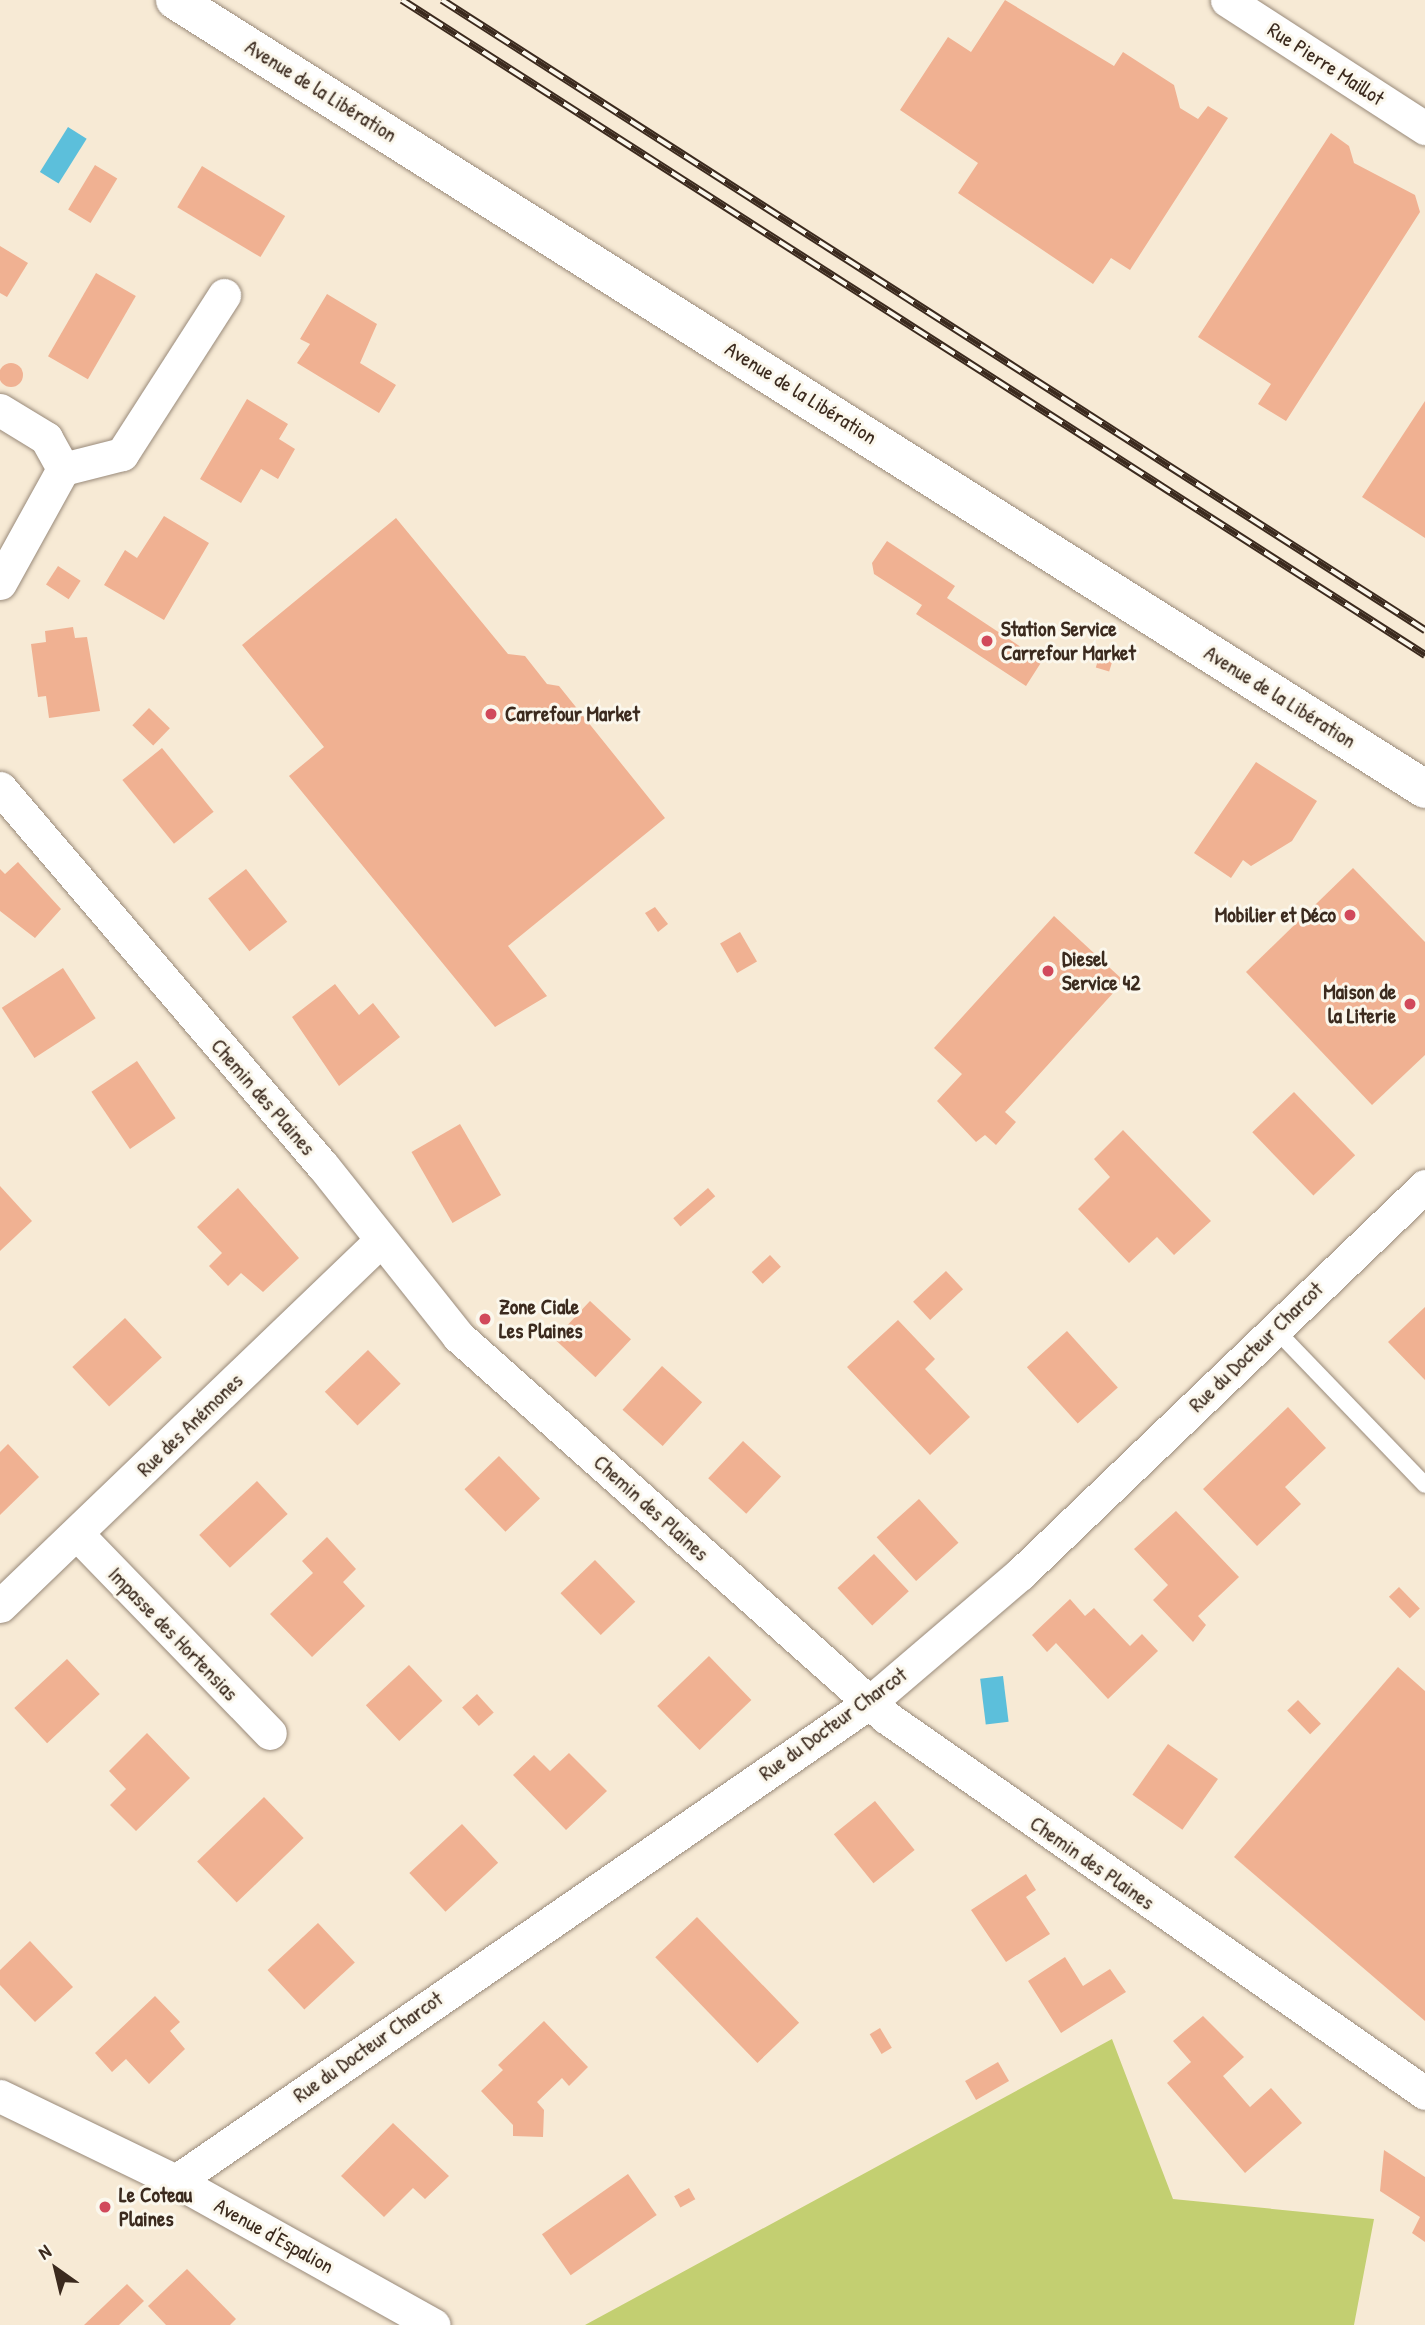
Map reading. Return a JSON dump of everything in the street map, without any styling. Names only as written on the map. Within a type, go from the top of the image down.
[{"type":"street","name":"Avenue de la Libération","points":[[175,0],[1425,789]]},
{"type":"street","name":"Rue Pierre Maillot","points":[[1227,0],[1425,128]]},
{"type":"street","points":[[0,583],[63,469],[122,454],[224,295]]},
{"type":"street","points":[[0,410],[46,438],[63,469]]},
{"type":"street","name":"Chemin des Plaines","points":[[0,788],[323,1166],[379,1242],[458,1336],[870,1702],[1425,2093]]},
{"type":"street","name":"Rue du Docteur Charcot","points":[[176,2181],[870,1702],[1020,1574],[1425,1186]]},
{"type":"street","name":"Rue des Anémones","points":[[0,1606],[379,1242]]},
{"type":"street","name":"Impasse des Hortensias","points":[[77,1534],[270,1733]]},
{"type":"street","name":"Avenue d'Espalion","points":[[0,2096],[176,2181],[434,2325]]},
{"type":"lane","points":[[1275,1329],[1425,1485]]},
{"type":"green space","points":[[1112,2039],[1173,2199],[1374,2219],[1354,2325],[585,2325]]},
{"type":"water","points":[[68,127],[87,139],[59,184],[40,172]]},
{"type":"water","points":[[1003,1676],[1009,1722],[986,1724],[980,1679]]},
{"type":"building","points":[[1005,0],[1114,66],[1123,52],[1174,85],[1180,108],[1198,119],[1208,106],[1228,118],[1130,270],[1111,258],[1093,284],[958,193],[978,163],[900,110],[948,37],[971,52]]},
{"type":"building","points":[[1331,133],[1349,146],[1354,163],[1415,195],[1420,212],[1286,421],[1258,404],[1271,384],[1198,337]]},
{"type":"building","points":[[95,165],[117,178],[91,223],[68,210]]},
{"type":"building","points":[[202,166],[285,216],[260,257],[177,207]]},
{"type":"building","points":[[0,246],[28,263],[7,297],[0,293]]},
{"type":"building","points":[[96,273],[136,296],[88,379],[48,356]]},
{"type":"building","points":[[327,294],[377,324],[360,363],[396,385],[379,413],[297,363],[310,344],[300,339]]},
{"type":"building","points":[[11,363],[20,366],[23,375],[20,384],[11,387],[2,384],[-1,375],[2,366]]},
{"type":"building","points":[[247,399],[288,424],[279,439],[295,449],[278,479],[261,469],[241,503],[200,479]]},
{"type":"building","points":[[1425,401],[1425,538],[1362,497]]},
{"type":"building","points":[[164,516],[209,543],[164,620],[104,585],[125,550],[137,558]]},
{"type":"building","points":[[396,518],[508,654],[525,656],[547,684],[559,686],[665,818],[508,946],[547,996],[495,1027],[289,776],[324,747],[242,645]]},
{"type":"building","points":[[887,541],[955,586],[947,598],[1042,661],[1026,686],[916,614],[922,605],[874,574],[872,563]]},
{"type":"building","points":[[58,566],[81,581],[69,599],[46,584]]},
{"type":"building","points":[[73,627],[75,638],[87,637],[100,711],[49,718],[46,696],[38,697],[31,644],[46,642],[45,631]]},
{"type":"building","points":[[1099,657],[1112,661],[1109,672],[1096,668]]},
{"type":"building","points":[[149,708],[170,728],[153,745],[132,725]]},
{"type":"building","points":[[162,748],[214,812],[174,844],[122,780]]},
{"type":"building","points":[[1256,762],[1317,801],[1292,841],[1251,866],[1243,860],[1231,878],[1194,853]]},
{"type":"building","points":[[18,862],[61,909],[35,938],[0,911],[0,869],[5,874]]},
{"type":"building","points":[[1353,868],[1425,942],[1425,1055],[1372,1105],[1246,972]]},
{"type":"building","points":[[246,869],[287,922],[249,951],[208,899]]},
{"type":"building","points":[[655,907],[668,924],[658,932],[645,913]]},
{"type":"building","points":[[1054,916],[1124,981],[1005,1112],[1016,1122],[996,1145],[985,1135],[976,1142],[937,1101],[962,1074],[934,1048]]},
{"type":"building","points":[[740,932],[757,961],[737,973],[720,944]]},
{"type":"building","points":[[63,968],[96,1018],[34,1058],[2,1008]]},
{"type":"building","points":[[335,984],[359,1015],[373,1003],[400,1037],[339,1086],[292,1017]]},
{"type":"building","points":[[137,1061],[176,1118],[130,1149],[91,1092]]},
{"type":"building","points":[[1294,1092],[1355,1155],[1313,1196],[1252,1132]]},
{"type":"building","points":[[460,1124],[501,1195],[453,1223],[412,1152]]},
{"type":"building","points":[[1123,1130],[1211,1221],[1174,1255],[1157,1237],[1129,1263],[1078,1209],[1110,1177],[1094,1159]]},
{"type":"building","points":[[0,1186],[32,1221],[0,1251]]},
{"type":"building","points":[[238,1188],[299,1258],[263,1292],[241,1273],[228,1286],[209,1266],[222,1253],[197,1227]]},
{"type":"building","points":[[708,1188],[715,1196],[681,1226],[673,1218]]},
{"type":"building","points":[[770,1255],[781,1267],[763,1284],[752,1272]]},
{"type":"building","points":[[946,1271],[963,1289],[930,1320],[913,1302]]},
{"type":"building","points":[[590,1301],[631,1339],[595,1377],[555,1339]]},
{"type":"building","points":[[1425,1307],[1425,1380],[1388,1342]]},
{"type":"building","points":[[125,1318],[162,1357],[109,1407],[72,1367]]},
{"type":"building","points":[[898,1320],[935,1359],[925,1369],[970,1417],[930,1455],[847,1367]]},
{"type":"building","points":[[1067,1331],[1118,1387],[1078,1424],[1027,1367]]},
{"type":"building","points":[[368,1350],[401,1384],[357,1425],[325,1392]]},
{"type":"building","points":[[662,1366],[702,1402],[663,1446],[623,1410]]},
{"type":"building","points":[[1288,1407],[1326,1448],[1285,1487],[1301,1504],[1257,1546],[1203,1489]]},
{"type":"building","points":[[743,1441],[781,1476],[746,1514],[708,1478]]},
{"type":"building","points":[[8,1444],[39,1477],[0,1515],[0,1452]]},
{"type":"building","points":[[499,1456],[540,1498],[505,1532],[464,1489]]},
{"type":"building","points":[[257,1481],[288,1514],[230,1568],[199,1535]]},
{"type":"building","points":[[919,1499],[958,1543],[916,1581],[877,1537]]},
{"type":"building","points":[[1176,1511],[1239,1577],[1198,1616],[1206,1625],[1193,1642],[1153,1600],[1168,1585],[1134,1549]]},
{"type":"building","points":[[327,1537],[356,1569],[343,1582],[365,1606],[312,1657],[270,1614],[313,1573],[302,1561]]},
{"type":"building","points":[[874,1554],[909,1591],[872,1625],[837,1588]]},
{"type":"building","points":[[595,1560],[635,1602],[601,1635],[560,1593]]},
{"type":"building","points":[[1399,1587],[1420,1609],[1410,1618],[1389,1597]]},
{"type":"building","points":[[1070,1599],[1085,1616],[1094,1608],[1130,1646],[1142,1634],[1158,1651],[1108,1699],[1056,1643],[1047,1652],[1032,1635]]},
{"type":"building","points":[[709,1656],[751,1700],[700,1750],[657,1706]]},
{"type":"building","points":[[67,1659],[100,1694],[47,1743],[14,1708]]},
{"type":"building","points":[[409,1665],[442,1701],[399,1741],[366,1705]]},
{"type":"building","points":[[1398,1667],[1425,1691],[1425,2021],[1234,1857]]},
{"type":"building","points":[[477,1694],[494,1713],[479,1726],[462,1707]]},
{"type":"building","points":[[1298,1700],[1321,1724],[1310,1734],[1287,1710]]},
{"type":"building","points":[[147,1733],[190,1778],[136,1831],[110,1805],[126,1789],[109,1771]]},
{"type":"building","points":[[1168,1744],[1218,1779],[1182,1830],[1132,1795]]},
{"type":"building","points":[[569,1753],[607,1791],[566,1830],[513,1775],[534,1755],[550,1771]]},
{"type":"building","points":[[264,1797],[304,1838],[237,1903],[197,1862]]},
{"type":"building","points":[[875,1801],[915,1850],[873,1883],[834,1834]]},
{"type":"building","points":[[462,1824],[498,1863],[445,1912],[409,1873]]},
{"type":"building","points":[[1026,1874],[1036,1890],[1026,1897],[1050,1934],[1006,1962],[971,1910]]},
{"type":"building","points":[[697,1917],[799,2023],[757,2063],[655,1957]]},
{"type":"building","points":[[318,1923],[355,1962],[304,2010],[268,1970]]},
{"type":"building","points":[[30,1941],[73,1987],[35,2022],[0,1985],[0,1970]]},
{"type":"building","points":[[1065,1957],[1083,1986],[1110,1969],[1126,1992],[1061,2033],[1028,1981]]},
{"type":"building","points":[[155,1996],[180,2022],[170,2031],[185,2049],[149,2084],[126,2059],[112,2072],[95,2053]]},
{"type":"building","points":[[1203,2016],[1244,2057],[1223,2076],[1250,2107],[1271,2088],[1302,2123],[1245,2173],[1167,2083],[1191,2062],[1173,2041]]},
{"type":"building","points":[[544,2021],[588,2067],[569,2086],[562,2078],[537,2102],[544,2110],[543,2137],[513,2136],[513,2125],[481,2091],[503,2070],[498,2065]]},
{"type":"building","points":[[880,2028],[892,2048],[882,2054],[870,2034]]},
{"type":"building","points":[[998,2062],[1009,2081],[976,2100],[965,2081]]},
{"type":"building","points":[[393,2123],[449,2176],[425,2199],[413,2188],[384,2217],[341,2176]]},
{"type":"building","points":[[1384,2150],[1425,2177],[1425,2242],[1412,2233],[1420,2217],[1380,2191]]},
{"type":"building","points":[[628,2174],[657,2215],[571,2275],[542,2234]]},
{"type":"building","points":[[689,2188],[695,2199],[680,2208],[674,2196]]},
{"type":"building","points":[[187,2269],[236,2319],[230,2325],[166,2325],[148,2306]]},
{"type":"building","points":[[127,2284],[144,2301],[119,2325],[84,2325]]},
{"type":"railway","points":[[402,0],[1425,655]]},
{"type":"railway","points":[[442,0],[1425,630]]},
{"type":"place","name":"Station Service Carrefour Market","points":[[987,641]]},
{"type":"place","name":"Carrefour Market","points":[[491,714]]},
{"type":"place","name":"Mobilier et Déco","points":[[1350,915]]},
{"type":"place","name":"Diesel Service 42","points":[[1048,971]]},
{"type":"place","name":"Maison de la Literie","points":[[1410,1004]]},
{"type":"place","name":"Zone Ciale Les Plaines","points":[[485,1319]]},
{"type":"place","name":"Le Coteau Plaines","points":[[105,2207]]}]
